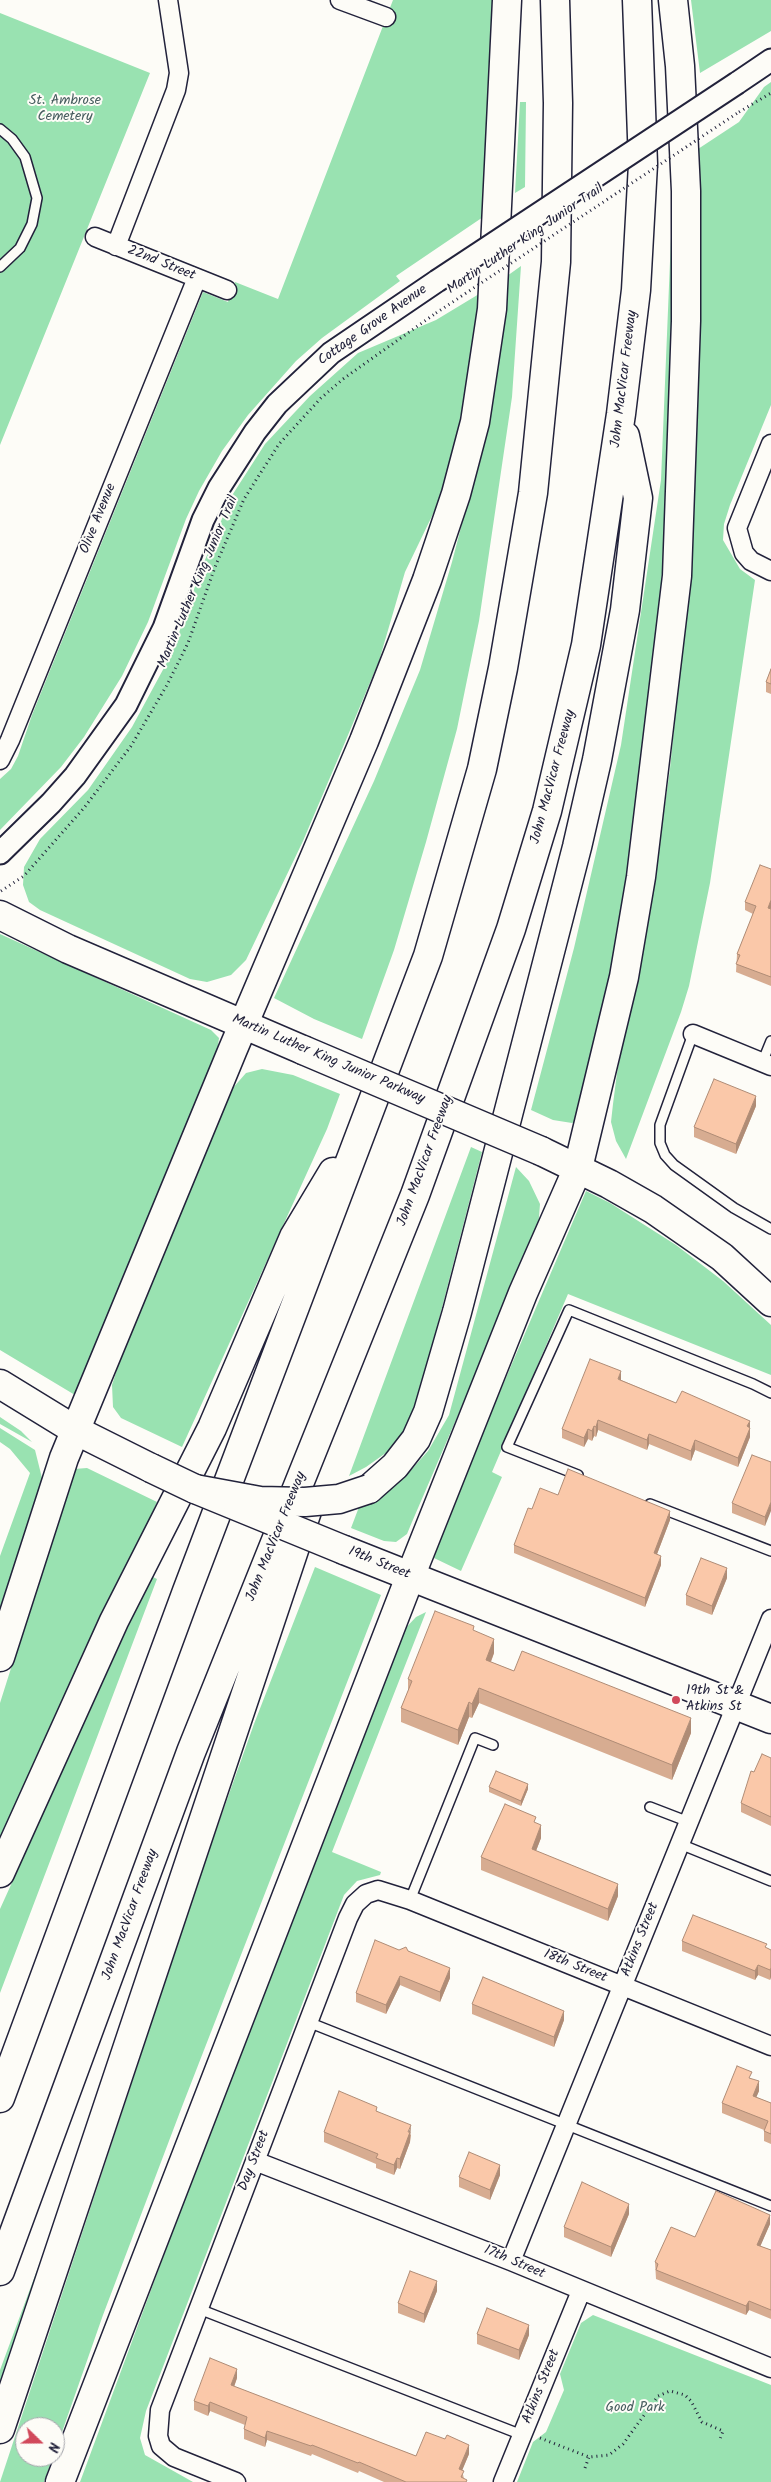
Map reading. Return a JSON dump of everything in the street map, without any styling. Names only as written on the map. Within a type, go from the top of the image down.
[{"type":"main road","points":[[0,1657],[64,1458],[364,741],[428,580],[456,494],[475,422],[492,309],[507,0]]},
{"type":"main road","points":[[0,2098],[187,1591],[428,956],[482,769],[503,668],[533,493],[556,262],[558,103],[555,0]]},
{"type":"main road","name":"John MacVicar Freeway","points":[[0,2271],[192,1752],[415,1195],[511,930],[547,810],[586,645],[621,414],[636,290],[643,164],[637,0]]},
{"type":"main road","points":[[60,2482],[410,1576],[523,1293],[578,1168],[624,977],[641,877],[677,576],[686,321],[686,191],[680,66],[674,0]]},
{"type":"main road","points":[[195,1489],[260,1501],[305,1502],[339,1499],[369,1489],[395,1466],[416,1438],[428,1412],[458,1312],[577,847],[597,760],[625,610],[638,498],[621,414]]},
{"type":"main road","name":"Martin Luther King Junior Parkway","points":[[0,915],[68,949],[578,1168],[653,1209],[722,1257],[771,1302]]},
{"type":"main road","points":[[0,1873],[114,1621],[212,1428],[294,1237],[368,1115]]},
{"type":"main road","points":[[0,2429],[176,1896],[415,1195]]},
{"type":"main road","name":"19th Street","points":[[0,1384],[26,1402],[75,1430],[195,1489],[771,1719]]},
{"type":"street","points":[[116,246],[176,90],[179,73],[167,5],[168,0]]},
{"type":"street","points":[[340,0],[386,17]]},
{"type":"street","name":"Cottage Grove Avenue","points":[[0,853],[51,803],[75,776],[126,705],[164,628],[203,520],[218,488],[255,432],[277,404],[331,353],[436,281],[771,60]]},
{"type":"street","name":"22nd Street","points":[[95,237],[227,290]]},
{"type":"street","name":"Olive Avenue","points":[[0,760],[10,740],[197,278]]},
{"type":"street","points":[[771,444],[737,528],[744,553],[751,561],[771,572]]},
{"type":"street","points":[[693,1034],[767,1064]]},
{"type":"street","name":"Atkins Street","points":[[511,2261],[771,1619]]},
{"type":"street","name":"18th Street","points":[[378,1890],[410,1900],[771,2046]]},
{"type":"street","name":"Day Street","points":[[236,2482],[174,2457],[161,2446],[158,2436],[160,2410],[355,1904],[366,1894],[378,1890]]},
{"type":"street","name":"17th Street","points":[[255,2161],[511,2261],[771,2368]]},
{"type":"street","name":"Atkins Street","points":[[503,2482],[531,2436],[581,2291]]},
{"type":"lane","points":[[0,129],[12,139],[25,157],[37,198],[32,224],[20,248],[0,268]]},
{"type":"lane","points":[[693,1034],[660,1125],[660,1143],[665,1155],[674,1166],[734,1208],[771,1229]]},
{"type":"lane","points":[[767,1064],[771,1041]]},
{"type":"lane","points":[[589,1479],[508,1447],[568,1310],[753,1384],[771,1393]]},
{"type":"lane","points":[[644,1501],[771,1551]]},
{"type":"lane","points":[[410,1900],[475,1738],[493,1745]]},
{"type":"lane","points":[[650,1807],[689,1822]]},
{"type":"lane","points":[[680,1844],[771,1881]]},
{"type":"lane","points":[[308,2022],[771,2206]]},
{"type":"lane","points":[[199,2309],[531,2436]]},
{"type":"path","name":"Martin Luther King Junior Trail","points":[[0,892],[24,876],[84,808],[131,746],[168,685],[188,643],[215,567],[244,499],[279,444],[321,398],[343,379],[436,313],[739,112],[771,93]]},
{"type":"path","points":[[531,2436],[589,2457],[609,2455],[620,2448],[658,2396],[670,2391],[685,2395],[691,2401],[702,2422],[722,2431],[720,2439]]},
{"type":"path","points":[[585,2468],[589,2457]]},
{"type":"green space","points":[[393,0],[497,0],[489,213],[396,276],[400,281],[322,338],[296,361],[248,415],[222,451],[199,491],[186,519],[148,622],[122,676],[84,737],[61,767],[0,830],[0,779],[11,769],[18,756],[32,715],[203,292],[228,302],[235,282],[278,299]]},
{"type":"green space","points":[[691,0],[771,0],[771,31],[700,73]]},
{"type":"green space","name":"St. Ambrose Cemetery","points":[[0,13],[150,73],[0,445]]},
{"type":"green space","points":[[771,82],[771,405],[730,505],[724,524],[723,540],[740,569],[755,580],[710,883],[689,986],[626,1159],[616,1141],[611,1122],[617,1073],[654,882],[670,769],[688,585],[700,333],[698,149],[739,122],[764,87]]},
{"type":"green space","points":[[520,102],[526,102],[525,187],[515,193]]},
{"type":"green space","points":[[671,237],[673,356],[665,531],[654,682],[628,880],[600,1035],[581,1120],[572,1123],[553,1120],[531,1110],[574,948],[621,745],[661,480]]},
{"type":"green space","points":[[521,266],[512,397],[479,621],[457,729],[394,950],[362,1039],[314,1019],[274,998],[374,781],[420,670],[452,562],[478,462],[507,276]]},
{"type":"green space","points":[[479,294],[454,455],[445,489],[405,572],[379,661],[343,747],[303,841],[246,960],[231,975],[207,982],[190,979],[40,910],[29,902],[23,885],[24,867],[40,839],[88,790],[132,727],[172,653],[200,572],[231,497],[265,444],[310,396],[358,353],[436,320]]},
{"type":"green space","points":[[0,934],[211,1030],[219,1038],[217,1052],[78,1393],[75,1395],[0,1350]]},
{"type":"green space","points":[[262,1069],[293,1075],[340,1094],[327,1129],[182,1447],[121,1418],[113,1407],[112,1385],[120,1360],[232,1089],[246,1073]]},
{"type":"green space","points":[[471,1147],[482,1152],[416,1409],[405,1430],[390,1450],[366,1467],[349,1476]]},
{"type":"green space","points":[[516,1167],[529,1181],[540,1204],[538,1229],[407,1534],[396,1542],[384,1541],[351,1528],[359,1507],[375,1500],[403,1479],[428,1451],[449,1415]]},
{"type":"green space","points":[[586,1191],[610,1203],[676,1245],[723,1281],[771,1325],[771,1375],[568,1294],[492,1472],[502,1477],[461,1571],[434,1558],[432,1553]]},
{"type":"green space","points":[[0,1417],[21,1431],[32,1442],[0,1424]]},
{"type":"green space","points":[[0,1428],[35,1450],[42,1478],[37,1502],[0,1619],[0,1556],[30,1473],[10,1449],[0,1442]]},
{"type":"green space","points":[[87,1468],[157,1502],[0,1847],[0,1703],[74,1469]]},
{"type":"green space","points":[[315,1567],[381,1595],[183,2104],[103,2315],[65,2423],[65,2417],[21,2417],[203,1867],[254,1724]]},
{"type":"green space","points":[[151,1576],[157,1579],[0,1993],[0,1909]]},
{"type":"green space","points":[[426,1612],[332,1852],[381,1872],[380,1875],[357,1881],[344,1895],[146,2411],[140,2438],[145,2455],[193,2482],[80,2482],[239,2052],[402,1632],[416,1617]]},
{"type":"green space","points":[[50,2235],[54,2237],[0,2400],[0,2370]]},
{"type":"green space","name":"Good Park","points":[[593,2315],[771,2385],[771,2482],[517,2482],[533,2442],[546,2432],[564,2390],[560,2374],[581,2323]]},
{"type":"green space","points":[[15,2437],[15,2467],[49,2467],[44,2482],[0,2482]]},
{"type":"building","points":[[771,669],[771,684],[766,682]]},
{"type":"building","points":[[760,865],[771,869],[771,900],[768,908],[771,909],[771,977],[736,964],[740,955],[737,954],[756,906],[745,902]]},
{"type":"building","points":[[714,1079],[756,1096],[736,1144],[694,1127]]},
{"type":"building","points":[[590,1359],[621,1371],[618,1379],[676,1403],[682,1391],[750,1421],[747,1426],[750,1428],[738,1458],[695,1440],[691,1451],[649,1434],[647,1440],[598,1420],[596,1427],[594,1426],[592,1431],[588,1429],[584,1438],[562,1429]]},
{"type":"building","points":[[752,1455],[771,1462],[771,1502],[765,1517],[732,1503]]},
{"type":"building","points":[[568,1469],[670,1511],[654,1553],[661,1556],[645,1598],[514,1545],[528,1508],[532,1509],[540,1488],[558,1495]]},
{"type":"building","points":[[701,1558],[727,1568],[712,1606],[686,1595]]},
{"type":"building","points":[[435,1611],[474,1626],[473,1630],[494,1639],[486,1660],[514,1671],[522,1651],[691,1718],[672,1765],[479,1688],[472,1704],[469,1702],[458,1730],[401,1708],[412,1681],[408,1679]]},
{"type":"building","points":[[762,1754],[771,1758],[771,1817],[741,1803],[751,1771],[754,1772]]},
{"type":"building","points":[[496,1771],[528,1784],[521,1801],[489,1787]]},
{"type":"building","points":[[505,1804],[536,1817],[534,1822],[541,1825],[532,1849],[618,1884],[608,1909],[481,1857]]},
{"type":"building","points":[[693,1915],[767,1944],[765,1947],[771,1950],[770,1970],[758,1965],[755,1971],[682,1941]]},
{"type":"building","points":[[375,1940],[399,1950],[406,1947],[408,1951],[450,1968],[440,1992],[400,1976],[386,2005],[356,1993]]},
{"type":"building","points":[[483,1977],[564,2011],[554,2037],[472,2004]]},
{"type":"building","points":[[737,2066],[752,2072],[749,2078],[759,2081],[753,2096],[771,2103],[771,2134],[764,2131],[768,2121],[722,2103]]},
{"type":"building","points":[[339,2091],[377,2107],[376,2111],[411,2125],[400,2159],[397,2158],[394,2165],[376,2158],[378,2154],[324,2132]]},
{"type":"building","points":[[469,2152],[500,2165],[490,2190],[459,2177]]},
{"type":"building","points":[[582,2182],[629,2204],[611,2247],[564,2227]]},
{"type":"building","points":[[716,2191],[770,2215],[757,2245],[771,2250],[771,2310],[749,2301],[746,2306],[656,2270],[658,2264],[655,2262],[671,2227],[695,2237]]},
{"type":"building","points":[[410,2271],[437,2281],[424,2314],[398,2303]]},
{"type":"building","points":[[487,2308],[529,2325],[519,2350],[477,2334]]},
{"type":"building","points":[[210,2358],[237,2369],[231,2385],[416,2456],[426,2432],[445,2439],[447,2435],[469,2445],[459,2469],[464,2471],[461,2477],[467,2480],[466,2482],[406,2482],[312,2445],[267,2431],[265,2438],[244,2429],[247,2417],[210,2402],[208,2406],[194,2401]]},
{"type":"place","name":"19th St & Atkins St","points":[[676,1700]]}]
